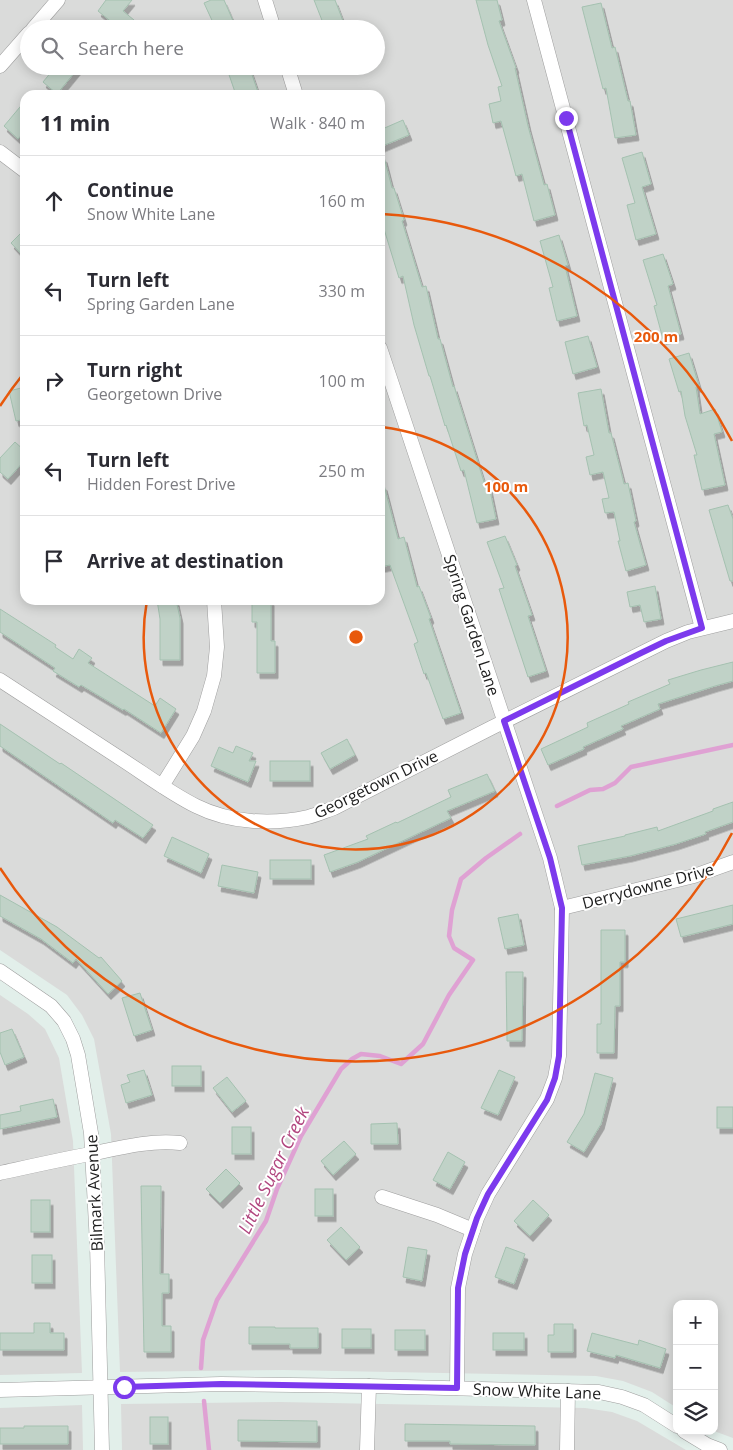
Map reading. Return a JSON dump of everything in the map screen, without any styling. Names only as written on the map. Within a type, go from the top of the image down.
[{"type":"street","points":[[40,20],[58,0]]},
{"type":"street","points":[[265,0],[271,20]]},
{"type":"street","points":[[534,0],[702,628]]},
{"type":"street","points":[[0,66],[20,43]]},
{"type":"street","points":[[290,75],[294,90]]},
{"type":"street","points":[[0,152],[20,167]]},
{"type":"street","name":"Spring Garden Lane","points":[[385,363],[550,858],[562,908],[559,1056],[555,1078],[547,1100],[488,1194],[465,1254],[458,1288],[457,1388]]},
{"type":"street","points":[[162,786],[193,736],[209,694],[214,676],[217,647],[214,605]]},
{"type":"street","name":"Georgetown Drive","points":[[0,680],[162,786],[197,806],[222,816],[247,821],[272,822],[310,817],[334,808],[666,641],[702,628],[733,621]]},
{"type":"street","name":"Derrydowne Drive","points":[[562,908],[694,876],[733,862]]},
{"type":"street","name":"Bilmark Avenue","points":[[0,972],[51,1006],[64,1021],[78,1055],[90,1123],[92,1154],[97,1244],[102,1450]]},
{"type":"street","points":[[0,1173],[145,1143],[166,1141],[180,1143]]},
{"type":"street","points":[[382,1197],[437,1214],[473,1230]]},
{"type":"street","name":"Snow White Lane","points":[[0,1390],[221,1384],[599,1392],[622,1397],[644,1405],[673,1423]]},
{"type":"street","points":[[367,1450],[368,1386]]},
{"type":"street","points":[[567,1450],[568,1391]]},
{"type":"street","points":[[691,1435],[720,1450]]},
{"type":"shaded area","points":[[0,0],[733,0],[733,1438],[718,1432],[718,1300],[673,1300],[673,1405],[652,1392],[623,1381],[596,1376],[284,1370],[120,1372],[111,1134],[94,1039],[82,1015],[67,995],[0,950]]},
{"type":"shaded area","points":[[0,995],[28,1014],[45,1029],[59,1058],[73,1141],[82,1373],[0,1375]]},
{"type":"shaded area","points":[[280,1402],[585,1408],[612,1412],[637,1421],[686,1450],[122,1450],[121,1404]]},
{"type":"shaded area","points":[[82,1405],[83,1450],[0,1450],[0,1408]]},
{"type":"building","points":[[106,0],[132,0],[123,11],[134,20],[109,20],[98,11]]},
{"type":"building","points":[[211,0],[224,0],[233,20],[212,20],[204,3]]},
{"type":"building","points":[[314,0],[335,0],[343,20],[322,20]]},
{"type":"building","points":[[476,0],[497,0],[502,20],[499,21],[516,68],[528,126],[544,185],[547,184],[555,215],[534,221],[522,174],[516,176],[501,121],[493,123],[489,104],[501,101],[498,87],[502,86],[488,45]]},
{"type":"building","points":[[601,3],[612,48],[615,47],[628,101],[630,101],[636,135],[615,138],[606,88],[603,89],[582,7]]},
{"type":"building","points":[[49,75],[73,75],[60,90],[52,90],[43,82]]},
{"type":"building","points":[[229,75],[252,75],[257,90],[234,90]]},
{"type":"building","points":[[20,107],[20,137],[18,139],[4,126]]},
{"type":"building","points":[[403,120],[409,135],[385,145],[385,128]]},
{"type":"building","points":[[642,152],[651,184],[642,187],[656,234],[636,240],[627,205],[635,203],[622,158]]},
{"type":"building","points":[[385,161],[392,188],[394,188],[404,220],[402,221],[422,287],[426,286],[438,339],[440,339],[453,387],[484,482],[488,481],[496,519],[477,523],[464,470],[461,471],[429,376],[414,325],[403,276],[399,278],[385,232]]},
{"type":"building","points":[[20,234],[20,253],[11,243]]},
{"type":"building","points":[[559,235],[568,265],[565,266],[577,316],[557,321],[549,288],[553,287],[540,241]]},
{"type":"building","points":[[663,254],[673,284],[668,286],[681,334],[663,339],[654,306],[657,305],[643,260]]},
{"type":"building","points":[[588,336],[597,367],[573,374],[565,342]]},
{"type":"building","points":[[689,353],[699,386],[696,387],[700,414],[715,409],[722,432],[714,434],[725,485],[702,490],[694,455],[697,455],[685,416],[681,391],[679,392],[669,359]]},
{"type":"building","points":[[20,388],[20,420],[16,421],[9,391]]},
{"type":"building","points":[[601,389],[609,433],[611,433],[624,484],[628,483],[636,521],[634,522],[646,565],[626,571],[618,541],[620,541],[614,512],[605,513],[602,499],[609,498],[603,472],[590,475],[586,457],[594,455],[587,425],[584,426],[578,393]]},
{"type":"building","points":[[15,442],[20,446],[20,466],[8,479],[0,472],[0,458]]},
{"type":"building","points":[[385,489],[398,539],[404,537],[417,587],[419,586],[431,618],[429,619],[461,713],[443,719],[426,673],[424,674],[414,644],[418,642],[390,565],[385,566]]},
{"type":"building","points":[[728,505],[733,519],[733,581],[730,581],[709,510]]},
{"type":"building","points":[[505,536],[517,565],[515,566],[532,615],[528,616],[546,671],[528,677],[499,589],[504,588],[487,542]]},
{"type":"building","points":[[655,586],[661,619],[644,622],[640,605],[630,607],[627,592]]},
{"type":"building","points":[[158,605],[177,605],[180,618],[180,660],[160,660],[160,619]]},
{"type":"building","points":[[252,605],[271,605],[271,641],[275,641],[275,673],[257,673],[257,622],[252,622]]},
{"type":"building","points":[[0,609],[56,645],[55,647],[73,659],[79,649],[92,658],[88,663],[155,706],[160,698],[176,709],[161,733],[124,709],[81,685],[79,687],[53,671],[55,668],[0,632]]},
{"type":"building","points":[[733,662],[733,681],[658,704],[660,709],[621,726],[623,729],[548,765],[541,749],[588,727],[587,723],[629,704],[628,702],[670,684],[668,680]]},
{"type":"building","points":[[0,724],[153,825],[143,838],[115,820],[113,823],[0,746]]},
{"type":"building","points":[[347,739],[355,755],[330,769],[321,753]]},
{"type":"building","points":[[236,746],[253,753],[249,761],[256,761],[248,782],[211,766],[219,747],[233,753]]},
{"type":"building","points":[[270,761],[310,761],[310,781],[270,781]]},
{"type":"building","points":[[487,774],[495,791],[447,811],[451,818],[358,862],[330,872],[324,855],[368,839],[366,836],[451,797],[448,790]]},
{"type":"building","points":[[733,802],[733,822],[705,832],[706,834],[630,856],[582,865],[578,846],[657,827],[658,831]]},
{"type":"building","points":[[172,837],[209,854],[201,873],[164,856]]},
{"type":"building","points":[[270,860],[311,860],[311,879],[270,879]]},
{"type":"building","points":[[222,865],[258,872],[254,893],[218,886]]},
{"type":"building","points":[[0,895],[57,927],[99,958],[101,957],[122,981],[108,994],[76,959],[73,963],[41,939],[0,916]]},
{"type":"building","points":[[733,905],[733,924],[681,937],[676,919]]},
{"type":"building","points":[[518,914],[524,945],[505,949],[498,918]]},
{"type":"building","points":[[601,930],[625,930],[625,962],[620,962],[620,1006],[615,1006],[614,1053],[597,1053],[597,1024],[601,1024]]},
{"type":"building","points":[[506,972],[523,972],[522,1041],[507,1041]]},
{"type":"building","points":[[140,993],[152,1030],[134,1036],[122,998]]},
{"type":"building","points":[[12,1029],[24,1057],[5,1065],[0,1052],[0,1033]]},
{"type":"building","points":[[172,1066],[201,1066],[201,1086],[172,1086]]},
{"type":"building","points":[[144,1070],[152,1095],[126,1103],[121,1085],[130,1082],[127,1075]]},
{"type":"building","points":[[499,1070],[515,1077],[498,1115],[481,1108]]},
{"type":"building","points":[[595,1073],[613,1078],[601,1124],[584,1152],[567,1142],[584,1114]]},
{"type":"building","points":[[227,1077],[246,1101],[232,1112],[213,1088]]},
{"type":"building","points":[[53,1099],[57,1117],[0,1129],[0,1115],[21,1111],[20,1106]]},
{"type":"building","points":[[717,1107],[733,1107],[733,1128],[717,1128]]},
{"type":"building","points":[[397,1123],[398,1144],[371,1144],[371,1124]]},
{"type":"building","points":[[232,1127],[251,1127],[251,1154],[232,1154]]},
{"type":"building","points":[[344,1141],[356,1154],[333,1175],[321,1161]]},
{"type":"building","points":[[448,1152],[465,1162],[450,1189],[433,1180]]},
{"type":"building","points":[[226,1169],[240,1183],[220,1203],[206,1189]]},
{"type":"building","points":[[141,1186],[161,1186],[160,1274],[169,1274],[169,1293],[162,1293],[162,1326],[171,1326],[171,1352],[144,1352]]},
{"type":"building","points":[[315,1189],[333,1189],[333,1216],[315,1216]]},
{"type":"building","points":[[31,1200],[50,1200],[50,1232],[31,1232]]},
{"type":"building","points":[[533,1200],[549,1215],[530,1236],[514,1221]]},
{"type":"building","points":[[341,1227],[360,1247],[346,1260],[327,1240]]},
{"type":"building","points":[[408,1247],[427,1250],[422,1281],[403,1277]]},
{"type":"building","points":[[506,1247],[525,1254],[514,1284],[495,1277]]},
{"type":"building","points":[[32,1255],[52,1255],[52,1283],[32,1283]]},
{"type":"building","points":[[34,1323],[50,1323],[50,1333],[64,1333],[64,1350],[0,1350],[0,1333],[34,1333]]},
{"type":"building","points":[[554,1324],[573,1324],[573,1352],[548,1352],[548,1335],[554,1335]]},
{"type":"building","points":[[249,1327],[318,1328],[318,1348],[290,1348],[290,1344],[249,1344]]},
{"type":"building","points":[[342,1329],[371,1329],[371,1348],[342,1348]]},
{"type":"building","points":[[395,1330],[425,1330],[425,1350],[395,1350]]},
{"type":"building","points":[[493,1333],[524,1333],[524,1350],[493,1350]]},
{"type":"building","points":[[592,1333],[638,1345],[639,1340],[666,1349],[660,1368],[616,1355],[615,1358],[587,1351]]},
{"type":"building","points":[[150,1417],[168,1417],[168,1444],[150,1444]]},
{"type":"building","points":[[238,1420],[317,1421],[317,1442],[238,1441]]},
{"type":"building","points":[[405,1424],[535,1426],[535,1445],[450,1444],[450,1441],[405,1441]]},
{"type":"building","points":[[24,1426],[68,1426],[68,1444],[0,1444],[0,1428],[24,1428]]},
{"type":"waterway","name":"Little Sugar Creek","points":[[557,806],[590,790],[603,789],[615,783],[631,767],[733,745]]},
{"type":"waterway","name":"Little Sugar Creek","points":[[201,1368],[203,1340],[217,1300],[266,1221],[277,1189],[301,1136],[341,1069],[361,1054],[380,1056],[401,1064],[423,1044],[449,995],[473,960],[454,948],[449,936],[452,910],[461,879],[486,858],[520,834]]},
{"type":"waterway","name":"Little Sugar Creek","points":[[204,1401],[209,1450]]},
{"type":"route","points":[[124,1387],[221,1384],[457,1388],[458,1288],[465,1254],[477,1218],[488,1194],[547,1100],[555,1078],[559,1056],[562,908],[550,858],[504,721],[666,641],[702,628],[566,118]]}]
